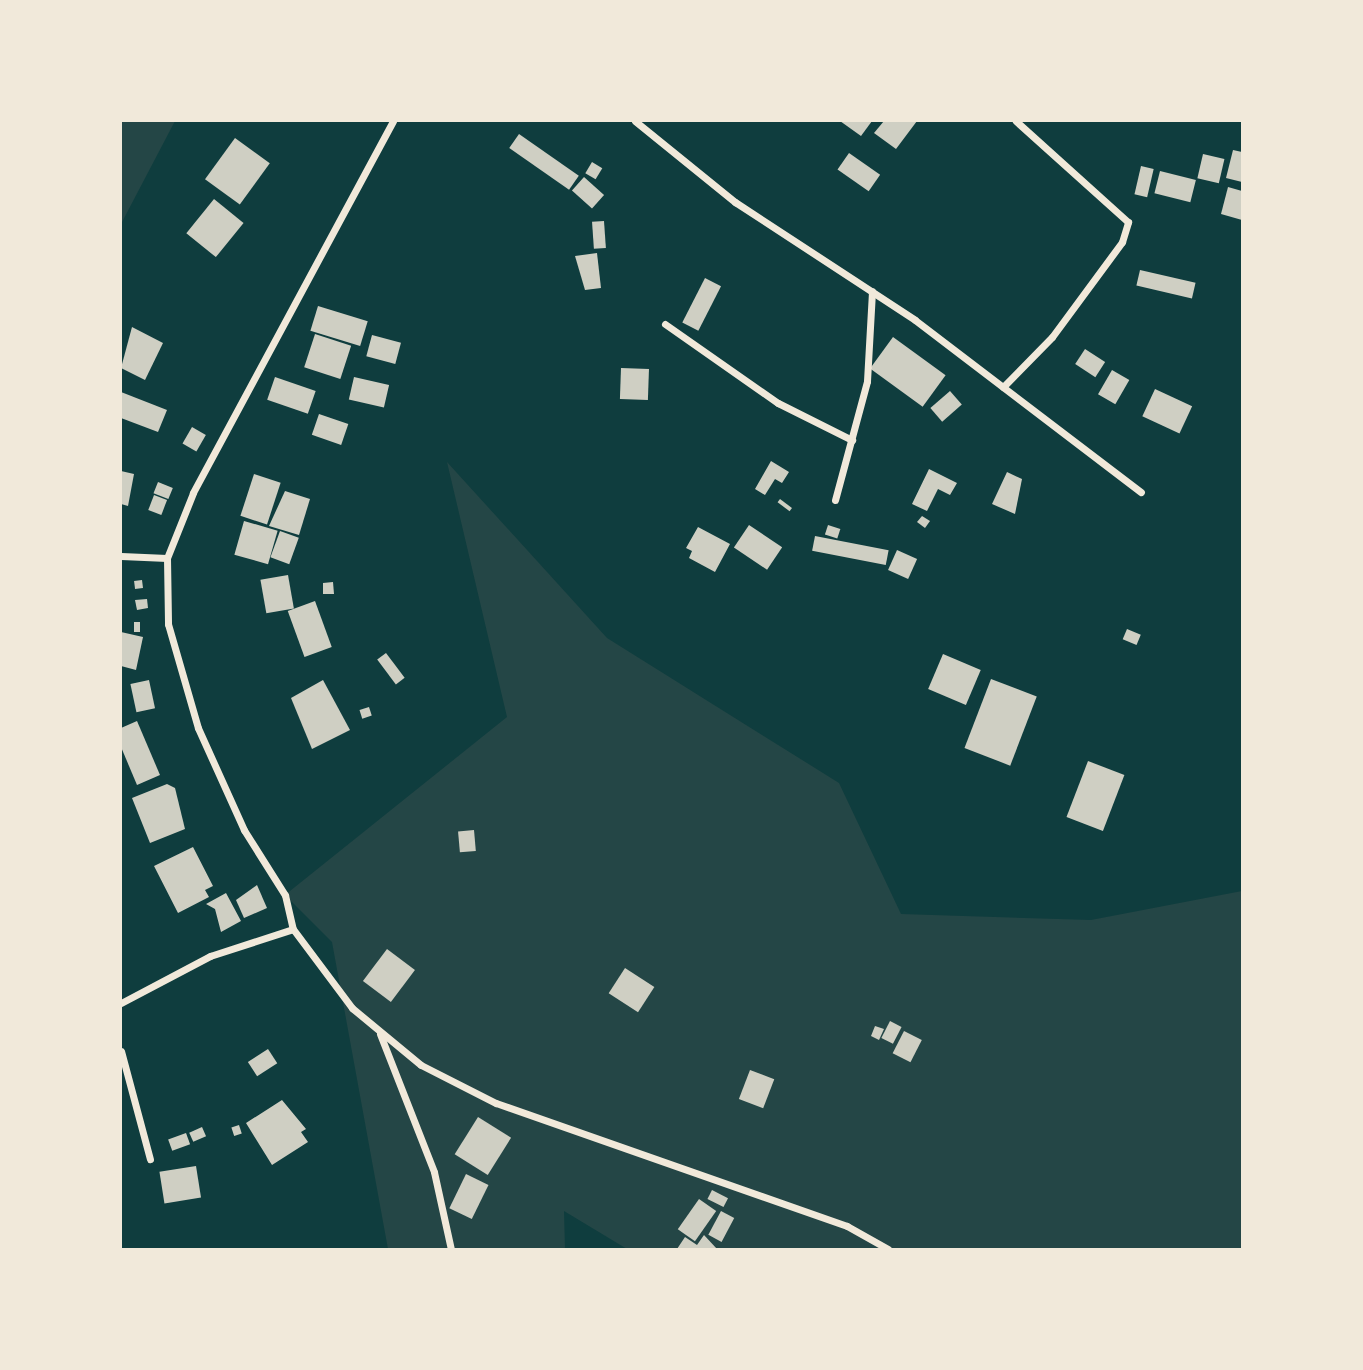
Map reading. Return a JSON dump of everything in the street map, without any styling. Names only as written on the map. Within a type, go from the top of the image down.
[{"type":"street","points":[[393,121],[193,493],[167,558],[168,624],[198,728],[244,830],[285,895],[293,929],[352,1008],[380,1033],[454,1085],[496,1103],[847,1226],[888,1249]]},
{"type":"street","points":[[635,121],[735,202],[872,291],[1141,492]]},
{"type":"street","points":[[1003,387],[1052,337],[1122,242],[1128,222],[1016,121]]},
{"type":"street","points":[[835,500],[867,381],[872,291]]},
{"type":"street","points":[[665,324],[778,403],[852,440]]},
{"type":"street","points":[[121,556],[167,558]]},
{"type":"street","points":[[121,1003],[210,956],[293,929]]},
{"type":"street","points":[[380,1033],[434,1172],[451,1249]]},
{"type":"street","points":[[121,1051],[150,1159]]},
{"type":"shaded area","points":[[121,121],[175,121],[121,224]]},
{"type":"shaded area","points":[[447,462],[607,638],[839,783],[901,914],[1091,920],[1242,891],[1242,1249],[627,1249],[564,1211],[565,1249],[388,1249],[332,942],[285,895],[507,717]]},
{"type":"building","points":[[840,121],[872,121],[861,136]]},
{"type":"building","points":[[884,121],[917,121],[896,149],[874,133]]},
{"type":"building","points":[[519,134],[579,176],[569,190],[509,148]]},
{"type":"building","points":[[235,138],[270,163],[240,205],[205,179]]},
{"type":"building","points":[[1233,150],[1242,152],[1242,182],[1226,178]]},
{"type":"building","points":[[849,153],[880,175],[869,191],[838,169]]},
{"type":"building","points":[[1203,154],[1224,159],[1219,183],[1197,178]]},
{"type":"building","points":[[592,162],[602,168],[596,179],[585,173]]},
{"type":"building","points":[[1141,166],[1154,169],[1147,197],[1134,194]]},
{"type":"building","points":[[1160,171],[1196,180],[1190,202],[1154,193]]},
{"type":"building","points":[[584,177],[604,195],[592,208],[572,190]]},
{"type":"building","points":[[1228,187],[1242,191],[1242,220],[1221,214]]},
{"type":"building","points":[[214,199],[244,223],[216,257],[186,233]]},
{"type":"building","points":[[604,221],[606,248],[594,249],[592,222]]},
{"type":"building","points":[[597,253],[601,288],[585,290],[575,256]]},
{"type":"building","points":[[1140,270],[1196,283],[1192,298],[1136,286]]},
{"type":"building","points":[[705,278],[721,286],[698,331],[682,323]]},
{"type":"building","points":[[318,306],[368,321],[360,346],[310,331]]},
{"type":"building","points":[[132,327],[163,343],[145,380],[121,368]]},
{"type":"building","points":[[315,334],[351,346],[340,379],[304,367]]},
{"type":"building","points":[[372,335],[401,343],[395,364],[366,356]]},
{"type":"building","points":[[893,337],[946,375],[923,407],[870,369]]},
{"type":"building","points":[[1085,349],[1105,362],[1095,377],[1075,364]]},
{"type":"building","points":[[621,368],[649,369],[648,400],[620,399]]},
{"type":"building","points":[[1112,370],[1129,380],[1115,404],[1098,394]]},
{"type":"building","points":[[275,377],[316,391],[308,414],[267,400]]},
{"type":"building","points":[[354,377],[389,385],[384,408],[349,399]]},
{"type":"building","points":[[1155,389],[1192,406],[1179,434],[1142,416]]},
{"type":"building","points":[[950,391],[962,405],[942,422],[930,408]]},
{"type":"building","points":[[121,392],[167,410],[158,432],[121,418]]},
{"type":"building","points":[[319,414],[348,424],[341,445],[312,435]]},
{"type":"building","points":[[192,427],[206,435],[196,451],[182,443]]},
{"type":"building","points":[[771,461],[789,472],[782,483],[775,479],[765,495],[755,489]]},
{"type":"building","points":[[929,469],[957,483],[950,495],[938,489],[927,511],[912,504]]},
{"type":"building","points":[[121,471],[134,474],[128,506],[121,504]]},
{"type":"building","points":[[1007,472],[1022,479],[1015,514],[992,504]]},
{"type":"building","points":[[254,474],[281,483],[267,524],[240,516]]},
{"type":"building","points":[[158,482],[173,488],[168,499],[154,493]]},
{"type":"building","points":[[285,491],[310,499],[299,535],[269,526]]},
{"type":"building","points":[[154,495],[167,500],[161,515],[148,510]]},
{"type":"building","points":[[780,499],[792,508],[790,511],[778,502]]},
{"type":"building","points":[[922,516],[930,521],[925,528],[917,522]]},
{"type":"building","points":[[244,521],[278,531],[268,564],[234,555]]},
{"type":"building","points":[[749,525],[782,547],[767,570],[734,547]]},
{"type":"building","points":[[828,525],[840,529],[837,539],[825,535]]},
{"type":"building","points":[[698,527],[730,544],[715,572],[689,558],[692,551],[686,548]]},
{"type":"building","points":[[280,531],[299,538],[289,564],[270,557]]},
{"type":"building","points":[[815,536],[889,550],[886,565],[812,551]]},
{"type":"building","points":[[897,550],[917,559],[908,579],[888,570]]},
{"type":"building","points":[[288,575],[294,608],[266,613],[260,580]]},
{"type":"building","points":[[142,580],[143,588],[135,589],[134,581]]},
{"type":"building","points":[[333,582],[334,594],[323,594],[323,583]]},
{"type":"building","points":[[147,599],[148,608],[137,610],[135,600]]},
{"type":"building","points":[[315,601],[332,647],[305,657],[288,611]]},
{"type":"building","points":[[134,622],[140,622],[140,632],[134,632]]},
{"type":"building","points":[[1127,629],[1141,635],[1137,645],[1123,639]]},
{"type":"building","points":[[121,632],[143,637],[136,670],[121,666]]},
{"type":"building","points":[[386,653],[405,678],[396,684],[377,660]]},
{"type":"building","points":[[943,654],[981,670],[966,705],[928,689]]},
{"type":"building","points":[[991,679],[1037,697],[1010,766],[964,748]]},
{"type":"building","points":[[149,680],[155,708],[136,712],[130,684]]},
{"type":"building","points":[[323,680],[350,730],[312,749],[291,698]]},
{"type":"building","points":[[369,707],[372,716],[362,719],[359,710]]},
{"type":"building","points":[[137,721],[160,775],[137,785],[121,747],[121,728]]},
{"type":"building","points":[[1088,761],[1124,775],[1103,831],[1066,817]]},
{"type":"building","points":[[167,784],[175,788],[185,829],[150,843],[132,798]]},
{"type":"building","points":[[474,830],[476,851],[460,852],[458,831]]},
{"type":"building","points":[[193,847],[213,886],[205,890],[209,897],[178,913],[154,866]]},
{"type":"building","points":[[257,885],[267,908],[244,918],[236,900]]},
{"type":"building","points":[[226,893],[241,921],[221,932],[215,909],[206,904]]},
{"type":"building","points":[[387,949],[415,970],[391,1002],[363,981]]},
{"type":"building","points":[[625,968],[654,987],[638,1012],[609,993]]},
{"type":"building","points":[[890,1021],[902,1027],[893,1044],[881,1038]]},
{"type":"building","points":[[875,1026],[884,1029],[879,1040],[871,1036]]},
{"type":"building","points":[[904,1031],[922,1040],[910,1062],[893,1053]]},
{"type":"building","points":[[268,1049],[277,1063],[257,1076],[248,1062]]},
{"type":"building","points":[[750,1070],[774,1079],[763,1108],[739,1099]]},
{"type":"building","points":[[282,1100],[306,1129],[301,1132],[308,1142],[272,1165],[246,1123]]},
{"type":"building","points":[[478,1117],[511,1138],[488,1175],[455,1154]]},
{"type":"building","points":[[239,1125],[242,1134],[234,1136],[231,1127]]},
{"type":"building","points":[[202,1127],[206,1136],[193,1142],[189,1133]]},
{"type":"building","points":[[186,1133],[190,1144],[172,1151],[168,1139]]},
{"type":"building","points":[[196,1166],[201,1198],[164,1203],[159,1172]]},
{"type":"building","points":[[466,1174],[488,1185],[472,1219],[449,1208]]},
{"type":"building","points":[[712,1190],[728,1198],[723,1207],[707,1199]]},
{"type":"building","points":[[699,1199],[716,1211],[695,1241],[678,1229]]},
{"type":"building","points":[[721,1211],[734,1218],[722,1242],[708,1235]]},
{"type":"building","points":[[704,1235],[717,1249],[677,1249],[685,1237],[697,1245]]}]
